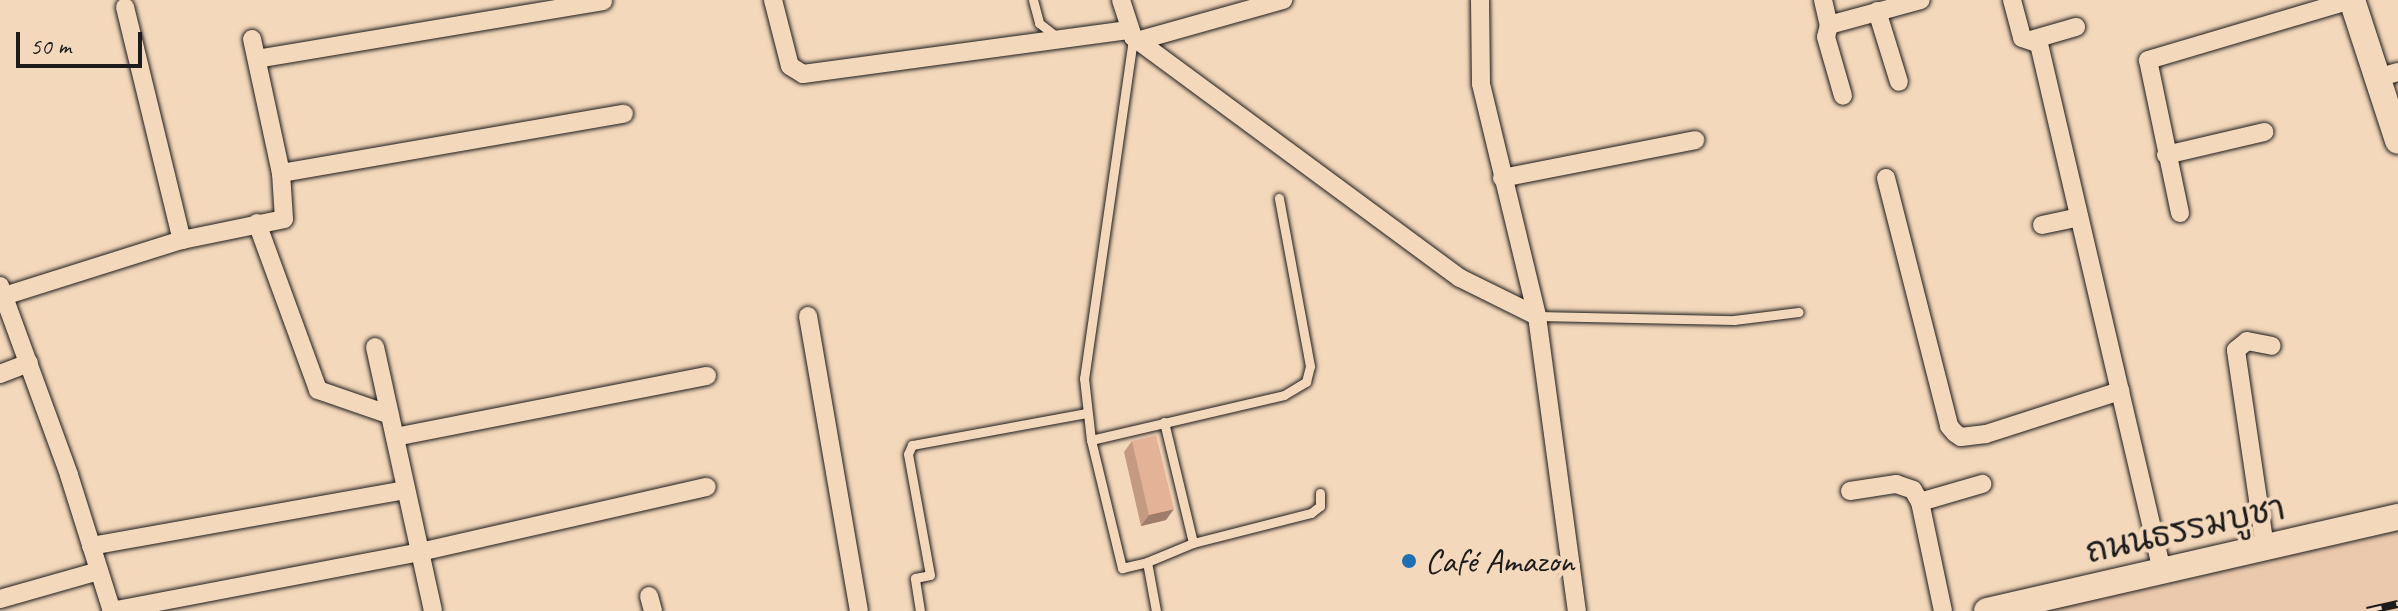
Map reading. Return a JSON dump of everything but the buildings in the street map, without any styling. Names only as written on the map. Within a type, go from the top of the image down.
[{"type":"main road","points":[[2351,0],[2388,75],[2398,141]]},
{"type":"main road","name":"ถนนธรรมบูชา","points":[[1987,611],[2398,517]]},
{"type":"street","points":[[773,0],[790,66],[803,74],[1058,38],[1134,36],[1283,0]]},
{"type":"street","points":[[1121,0],[1134,36],[1460,278],[1537,316]]},
{"type":"street","points":[[1480,0],[1481,84],[1537,316],[1577,611]]},
{"type":"street","points":[[1823,0],[1829,25],[1825,33],[1843,96]]},
{"type":"street","points":[[1829,25],[1921,0]]},
{"type":"street","points":[[2012,0],[2022,38],[2039,44],[2162,571]]},
{"type":"street","points":[[2180,213],[2146,69],[2151,57],[2351,0]]},
{"type":"street","points":[[257,59],[603,1]]},
{"type":"street","points":[[125,7],[182,240]]},
{"type":"street","points":[[1877,11],[1899,82]]},
{"type":"street","points":[[2031,40],[2076,27]]},
{"type":"street","points":[[252,39],[281,173],[284,219],[182,240],[2,291],[112,611],[420,552],[707,487]]},
{"type":"street","points":[[281,173],[624,114]]},
{"type":"street","points":[[2166,155],[2264,132]]},
{"type":"street","points":[[1502,178],[1695,140]]},
{"type":"street","points":[[1886,178],[1955,433],[1961,437],[1986,434],[2120,391]]},
{"type":"street","points":[[2042,225],[2079,217]]},
{"type":"street","points":[[257,223],[318,390],[390,415]]},
{"type":"street","points":[[808,316],[859,611]]},
{"type":"street","points":[[2265,547],[2236,350],[2247,341],[2272,346]]},
{"type":"street","points":[[375,347],[433,611]]},
{"type":"street","points":[[0,374],[29,363]]},
{"type":"street","points":[[395,437],[707,376]]},
{"type":"street","points":[[1850,491],[1896,484],[1913,490],[1920,502],[1943,611]]},
{"type":"street","points":[[1920,502],[1982,484]]},
{"type":"street","points":[[91,546],[406,490]]},
{"type":"street","points":[[0,599],[99,571]]},
{"type":"lane","points":[[1033,0],[1039,23],[1058,38]]},
{"type":"lane","points":[[1134,36],[1087,342],[1086,413],[1122,568],[1147,562],[1193,543],[1311,513],[1320,506],[1320,493]]},
{"type":"lane","points":[[1091,440],[1284,395],[1306,382],[1310,366],[1279,198]]},
{"type":"lane","points":[[1537,316],[1734,320],[1799,312]]},
{"type":"lane","points":[[920,611],[915,578],[930,575],[908,454],[912,445],[1086,413]]},
{"type":"lane","points":[[1164,422],[1193,543]]},
{"type":"lane","points":[[1147,562],[1156,611]]},
{"type":"shaded area","points":[[2398,531],[2398,611],[2043,611]]},
{"type":"railway","points":[[2367,611],[2398,604]]},
{"type":"place","name":"Café Amazon","points":[[1409,561]]}]
